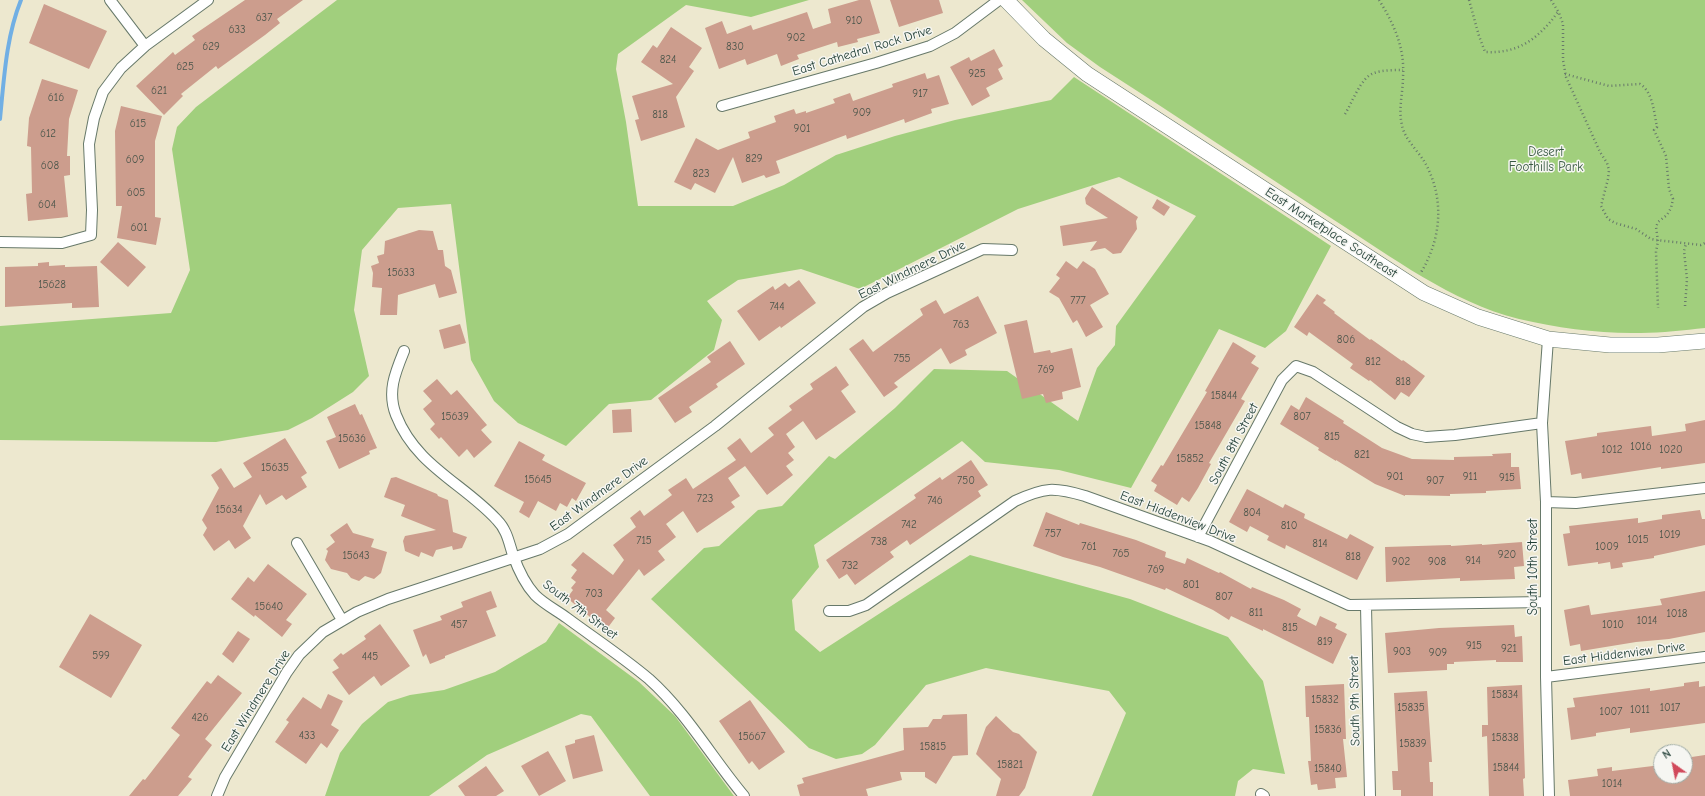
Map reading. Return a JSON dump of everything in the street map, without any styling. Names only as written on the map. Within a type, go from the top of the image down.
[{"type":"street","points":[[110,0],[145,46]]},
{"type":"street","points":[[0,242],[62,243],[91,235],[92,210],[89,144],[94,118],[103,92],[121,68],[145,46],[208,0]]},
{"type":"street","name":"East Cathedral Rock Drive","points":[[722,106],[876,63],[930,46],[955,33],[999,0]]},
{"type":"street","name":"East Marketplace Southeast","points":[[1006,0],[1044,39],[1088,74],[1424,293],[1478,317],[1548,339],[1610,345],[1658,345],[1705,341]]},
{"type":"street","name":"East Windmere Drive","points":[[217,796],[225,777],[286,672],[299,655],[323,632],[357,612],[388,599],[540,549],[568,534],[715,426],[863,308],[887,294],[983,249],[1012,250]]},
{"type":"street","name":"South 10th Street","points":[[1548,339],[1542,423],[1546,502],[1545,602],[1549,796]]},
{"type":"street","name":"South 7th Street","points":[[404,351],[394,374],[391,388],[392,402],[402,428],[429,464],[487,510],[498,521],[508,537],[514,557],[526,584],[544,603],[612,651],[662,692],[692,727],[744,796]]},
{"type":"street","name":"South 8th Street","points":[[1198,537],[1282,380],[1296,366],[1313,372],[1397,427],[1412,434],[1426,437],[1455,435],[1542,423]]},
{"type":"street","name":"East Hiddenview Drive","points":[[829,611],[849,611],[866,605],[1015,501],[1035,491],[1052,488],[1067,490],[1198,537],[1349,605],[1366,606],[1545,602]]},
{"type":"street","points":[[1546,502],[1576,503],[1705,488]]},
{"type":"street","points":[[297,543],[342,620]]},
{"type":"street","name":"South 9th Street","points":[[1366,606],[1370,796]]},
{"type":"street","name":"East Hiddenview Drive","points":[[1546,677],[1705,657]]},
{"type":"path","points":[[1379,0],[1396,30],[1402,49],[1402,126],[1425,163],[1433,180],[1439,210],[1438,227],[1433,248],[1420,274]]},
{"type":"path","points":[[1469,0],[1485,52],[1498,53],[1524,45],[1544,28],[1558,12]]},
{"type":"path","points":[[1551,0],[1563,24],[1563,60],[1565,74],[1600,152],[1607,163],[1608,180],[1601,206],[1604,213],[1608,219],[1615,223],[1631,227],[1651,239],[1686,244],[1701,245],[1705,243]]},
{"type":"path","points":[[1345,114],[1368,76],[1374,72],[1403,70]]},
{"type":"path","points":[[1565,74],[1609,86],[1640,84],[1644,86],[1650,96],[1657,127],[1654,130],[1666,156],[1669,189],[1672,199],[1671,208],[1667,215],[1658,222],[1656,227],[1658,241],[1656,252],[1658,308]]},
{"type":"path","points":[[1685,306],[1687,279],[1684,251],[1686,244]]},
{"type":"green space","points":[[337,0],[809,0],[751,17],[686,5],[618,54],[616,69],[626,122],[638,206],[733,206],[784,185],[836,155],[895,136],[955,120],[1051,100],[1074,77],[1331,246],[1286,331],[1265,348],[1219,329],[1131,488],[1059,470],[985,462],[962,441],[814,545],[819,567],[792,600],[795,630],[820,652],[970,555],[1130,599],[1228,637],[1263,681],[1285,774],[1253,769],[1238,781],[1235,796],[1092,796],[1126,713],[1109,691],[986,668],[926,685],[875,745],[862,754],[836,759],[809,748],[651,599],[704,548],[719,546],[758,510],[782,506],[829,456],[835,459],[895,408],[934,369],[1007,371],[1078,421],[1097,368],[1115,345],[1116,326],[1196,216],[1119,177],[1018,209],[860,289],[801,269],[738,280],[707,301],[722,320],[714,350],[651,400],[609,404],[566,446],[518,423],[494,401],[471,360],[451,204],[398,208],[362,250],[354,310],[369,376],[353,392],[312,418],[288,430],[216,442],[0,440],[0,326],[171,313],[190,270],[172,149],[177,127],[196,107]]},
{"type":"green space","name":"Desert Foothills Park","points":[[1022,0],[1705,0],[1705,328],[1641,333],[1580,330],[1519,319],[1470,302],[1400,263],[1100,67],[1067,43]]},
{"type":"green space","points":[[559,623],[639,682],[675,716],[734,796],[650,796],[591,716],[581,714],[487,755],[429,796],[325,796],[340,753],[362,724],[388,702],[410,695],[444,690],[495,672],[546,642]]},
{"type":"building","points":[[245,0],[303,0],[277,19],[280,23],[265,35],[218,69],[216,66],[181,94],[183,96],[164,115],[136,86],[173,52],[175,55],[195,40],[192,36]]},
{"type":"building","points":[[859,0],[870,0],[880,33],[857,39],[858,42],[838,47],[837,42],[797,55],[799,59],[781,66],[777,54],[747,65],[745,59],[719,69],[705,28],[722,21],[727,34],[751,25],[753,30],[807,12],[813,29],[831,23],[828,9]]},
{"type":"building","points":[[890,0],[939,0],[943,13],[899,27]]},
{"type":"building","points":[[44,4],[107,31],[89,69],[29,43]]},
{"type":"building","points":[[671,27],[702,48],[689,67],[694,71],[676,97],[685,127],[641,141],[635,120],[639,119],[632,96],[673,84],[641,62],[653,45],[657,48]]},
{"type":"building","points":[[994,49],[1003,66],[998,69],[1003,79],[986,88],[990,96],[972,106],[950,67],[969,57],[971,61]]},
{"type":"building","points":[[925,73],[927,79],[939,75],[949,104],[931,109],[932,113],[905,123],[904,119],[847,139],[846,135],[776,161],[780,173],[766,178],[764,175],[742,183],[733,157],[715,193],[695,183],[691,190],[674,182],[696,138],[718,150],[750,138],[748,132],[776,122],[774,116],[794,109],[796,114],[806,111],[806,113],[835,103],[833,99],[850,93],[853,101],[893,87],[892,84]]},
{"type":"building","points":[[42,79],[78,90],[69,119],[67,156],[70,156],[70,175],[64,176],[68,217],[28,221],[26,194],[32,193],[31,147],[27,146],[29,118]]},
{"type":"building","points":[[121,106],[162,116],[155,141],[155,217],[161,218],[156,245],[117,238],[122,206],[116,206],[115,131]]},
{"type":"building","points":[[1092,187],[1138,217],[1136,221],[1137,229],[1121,253],[1113,254],[1105,248],[1090,251],[1097,241],[1063,246],[1060,226],[1108,218],[1086,204],[1085,198]]},
{"type":"building","points":[[1157,199],[1170,207],[1164,216],[1152,208]]},
{"type":"building","points":[[419,230],[433,231],[438,250],[443,250],[445,266],[451,270],[457,293],[439,298],[435,284],[398,295],[397,315],[380,315],[382,288],[372,287],[373,273],[371,266],[379,263],[377,256],[384,254],[385,241]]},
{"type":"building","points":[[118,242],[146,267],[128,287],[100,262]]},
{"type":"building","points":[[1066,261],[1077,269],[1083,261],[1095,269],[1109,294],[1090,305],[1103,327],[1086,337],[1077,320],[1073,323],[1059,298],[1049,292],[1060,278],[1056,275]]},
{"type":"building","points":[[49,262],[49,266],[97,266],[99,307],[72,308],[72,303],[5,307],[5,267],[38,266],[38,263]]},
{"type":"building","points":[[799,280],[816,303],[781,328],[780,326],[759,341],[737,311],[773,286],[775,290],[785,283],[789,287]]},
{"type":"building","points":[[1317,294],[1326,300],[1323,303],[1335,312],[1334,313],[1370,340],[1371,339],[1425,376],[1409,397],[1401,392],[1395,400],[1370,380],[1369,381],[1350,368],[1353,364],[1309,332],[1307,336],[1294,327]]},
{"type":"building","points":[[978,296],[997,333],[965,350],[967,355],[950,364],[941,348],[894,383],[898,387],[884,397],[849,349],[863,339],[873,352],[923,315],[920,309],[936,300],[944,314]]},
{"type":"building","points":[[1027,320],[1034,353],[1050,350],[1051,353],[1072,348],[1081,387],[1062,392],[1063,399],[1046,403],[1043,394],[1022,399],[1004,325]]},
{"type":"building","points":[[460,324],[466,343],[444,349],[439,330]]},
{"type":"building","points":[[730,341],[745,364],[716,384],[718,387],[689,407],[692,412],[675,423],[658,398],[711,362],[707,357]]},
{"type":"building","points":[[1233,342],[1256,356],[1251,363],[1259,368],[1241,399],[1245,401],[1209,463],[1211,464],[1198,488],[1189,502],[1182,497],[1177,505],[1154,491],[1157,485],[1151,481],[1161,465],[1163,466],[1207,392],[1205,391]]},
{"type":"building","points":[[836,366],[849,385],[841,391],[856,412],[816,440],[803,421],[786,434],[795,447],[788,453],[794,460],[786,466],[793,475],[767,495],[745,466],[728,478],[740,496],[731,502],[735,507],[697,533],[683,511],[666,524],[676,537],[658,551],[665,560],[644,576],[639,569],[606,610],[615,618],[606,630],[567,598],[573,590],[571,588],[576,582],[571,578],[577,570],[571,565],[583,552],[613,575],[624,560],[613,545],[636,527],[630,518],[640,510],[644,516],[672,495],[668,490],[686,478],[693,489],[736,460],[727,448],[740,438],[751,453],[774,435],[768,428],[792,410],[789,406],[813,389],[810,384]]},
{"type":"building","points":[[437,379],[451,395],[457,390],[487,425],[481,430],[492,442],[474,458],[467,449],[459,457],[441,437],[439,439],[430,429],[435,424],[423,409],[432,401],[423,391]]},
{"type":"building","points":[[1306,397],[1344,421],[1343,423],[1382,448],[1412,459],[1454,460],[1454,457],[1493,456],[1492,454],[1511,453],[1511,467],[1519,467],[1521,489],[1486,491],[1486,493],[1450,494],[1450,496],[1405,496],[1375,484],[1318,450],[1319,448],[1280,424],[1291,405],[1299,410]]},
{"type":"building","points":[[355,404],[360,415],[362,414],[377,448],[369,451],[370,454],[339,469],[326,441],[336,437],[327,417]]},
{"type":"building","points":[[631,409],[632,432],[613,433],[612,410]]},
{"type":"building","points":[[1705,420],[1705,463],[1661,469],[1661,467],[1582,479],[1581,473],[1571,475],[1565,441],[1597,436],[1597,433],[1651,426],[1652,436],[1686,431],[1685,424]]},
{"type":"building","points":[[285,438],[307,473],[301,477],[307,487],[286,500],[282,495],[266,505],[260,494],[243,526],[251,538],[235,549],[229,540],[214,551],[203,535],[207,528],[202,520],[219,488],[211,475],[221,468],[234,488],[252,477],[243,463]]},
{"type":"building","points":[[519,441],[545,455],[542,460],[586,483],[576,501],[572,498],[567,507],[560,503],[556,511],[538,501],[529,518],[519,512],[524,502],[494,486]]},
{"type":"building","points":[[971,460],[988,485],[978,491],[981,496],[910,545],[907,540],[890,552],[894,557],[855,585],[847,574],[839,579],[826,560],[916,498],[914,495],[940,477],[942,480]]},
{"type":"building","points":[[396,477],[448,500],[453,532],[467,537],[462,548],[453,550],[452,546],[436,550],[433,557],[421,552],[419,557],[405,551],[403,541],[405,536],[436,530],[401,516],[405,505],[384,497],[391,478]]},
{"type":"building","points":[[1247,489],[1283,508],[1285,504],[1305,514],[1304,518],[1347,539],[1350,534],[1374,547],[1357,580],[1286,545],[1285,549],[1267,540],[1269,536],[1250,526],[1247,532],[1229,522]]},
{"type":"building","points":[[1700,510],[1702,519],[1705,519],[1705,545],[1654,556],[1654,558],[1622,563],[1623,567],[1611,569],[1610,562],[1568,566],[1563,534],[1570,533],[1569,526],[1638,518],[1638,523],[1662,519],[1662,515]]},
{"type":"building","points":[[1046,512],[1079,525],[1080,523],[1136,540],[1166,552],[1165,557],[1185,564],[1187,558],[1219,573],[1220,572],[1251,589],[1252,587],[1284,600],[1301,609],[1297,616],[1316,626],[1320,616],[1337,624],[1335,628],[1347,634],[1333,664],[1263,629],[1263,631],[1231,616],[1229,620],[1213,610],[1166,588],[1165,590],[1100,567],[1063,557],[1033,546]]},
{"type":"building","points":[[347,523],[353,533],[374,539],[371,547],[387,552],[381,573],[374,579],[365,576],[359,581],[351,578],[347,573],[331,569],[325,560],[328,551],[326,549],[335,542],[330,535]]},
{"type":"building","points":[[1522,542],[1524,566],[1514,567],[1515,579],[1460,581],[1460,578],[1386,582],[1385,547],[1482,545]]},
{"type":"building","points":[[268,564],[307,594],[286,620],[292,624],[282,637],[255,615],[254,617],[231,599],[248,577],[254,582]]},
{"type":"building","points":[[491,591],[497,607],[486,611],[496,636],[445,656],[445,658],[430,664],[426,654],[423,657],[413,630],[442,620],[440,616],[463,607],[461,602]]},
{"type":"building","points":[[1705,591],[1705,632],[1669,639],[1636,642],[1581,651],[1580,644],[1570,646],[1564,610],[1589,605],[1591,615],[1662,605],[1660,599]]},
{"type":"building","points":[[90,614],[142,645],[111,698],[59,667]]},
{"type":"building","points":[[380,624],[410,666],[381,686],[374,676],[349,695],[332,672],[339,668],[333,660],[341,653],[343,655],[366,639],[364,636]]},
{"type":"building","points":[[1514,625],[1515,637],[1522,636],[1523,662],[1496,662],[1496,660],[1454,662],[1454,664],[1447,664],[1447,670],[1388,673],[1385,633],[1439,628]]},
{"type":"building","points":[[238,631],[250,639],[233,663],[222,654]]},
{"type":"building","points":[[218,675],[242,693],[205,739],[212,745],[188,777],[192,779],[178,796],[129,796],[143,779],[145,780],[180,735],[171,728],[207,681],[211,684]]},
{"type":"building","points":[[1699,681],[1699,687],[1705,686],[1705,723],[1630,733],[1630,728],[1596,733],[1596,736],[1571,740],[1567,708],[1575,707],[1573,698],[1650,688],[1650,691],[1684,686],[1684,683]]},
{"type":"building","points":[[1344,684],[1346,739],[1343,739],[1347,777],[1335,778],[1336,788],[1318,790],[1317,784],[1311,785],[1308,761],[1311,761],[1309,717],[1306,717],[1305,686]]},
{"type":"building","points":[[1522,685],[1525,778],[1523,779],[1524,796],[1489,796],[1487,736],[1482,737],[1482,725],[1488,725],[1487,687]]},
{"type":"building","points":[[1427,691],[1432,762],[1429,762],[1430,782],[1433,782],[1433,796],[1401,796],[1401,790],[1393,790],[1392,771],[1398,771],[1394,693]]},
{"type":"building","points":[[328,694],[343,701],[331,725],[339,730],[327,748],[321,743],[306,764],[275,742],[289,722],[286,720],[303,697],[321,709]]},
{"type":"building","points":[[750,700],[785,752],[759,770],[752,761],[749,764],[719,721]]},
{"type":"building","points":[[967,714],[968,755],[953,756],[936,784],[925,777],[925,772],[900,772],[902,780],[866,789],[868,796],[800,796],[797,785],[804,783],[802,778],[904,750],[903,728],[928,727],[933,719],[941,719],[943,715]]},
{"type":"building","points":[[996,716],[1013,732],[1019,734],[1037,752],[1025,788],[1019,796],[996,796],[1001,779],[976,754],[986,727]]},
{"type":"building","points":[[594,735],[603,771],[573,779],[565,746],[575,743],[575,740]]},
{"type":"building","points":[[548,751],[566,781],[539,796],[521,766]]},
{"type":"building","points":[[1705,755],[1705,796],[1570,796],[1568,780],[1598,776],[1597,769],[1612,767],[1612,771],[1653,766],[1653,784],[1693,784],[1693,757]]},
{"type":"building","points":[[486,766],[504,791],[496,796],[465,796],[458,786]]},
{"type":"waterway","points":[[0,119],[4,74],[9,43],[21,0]]}]
